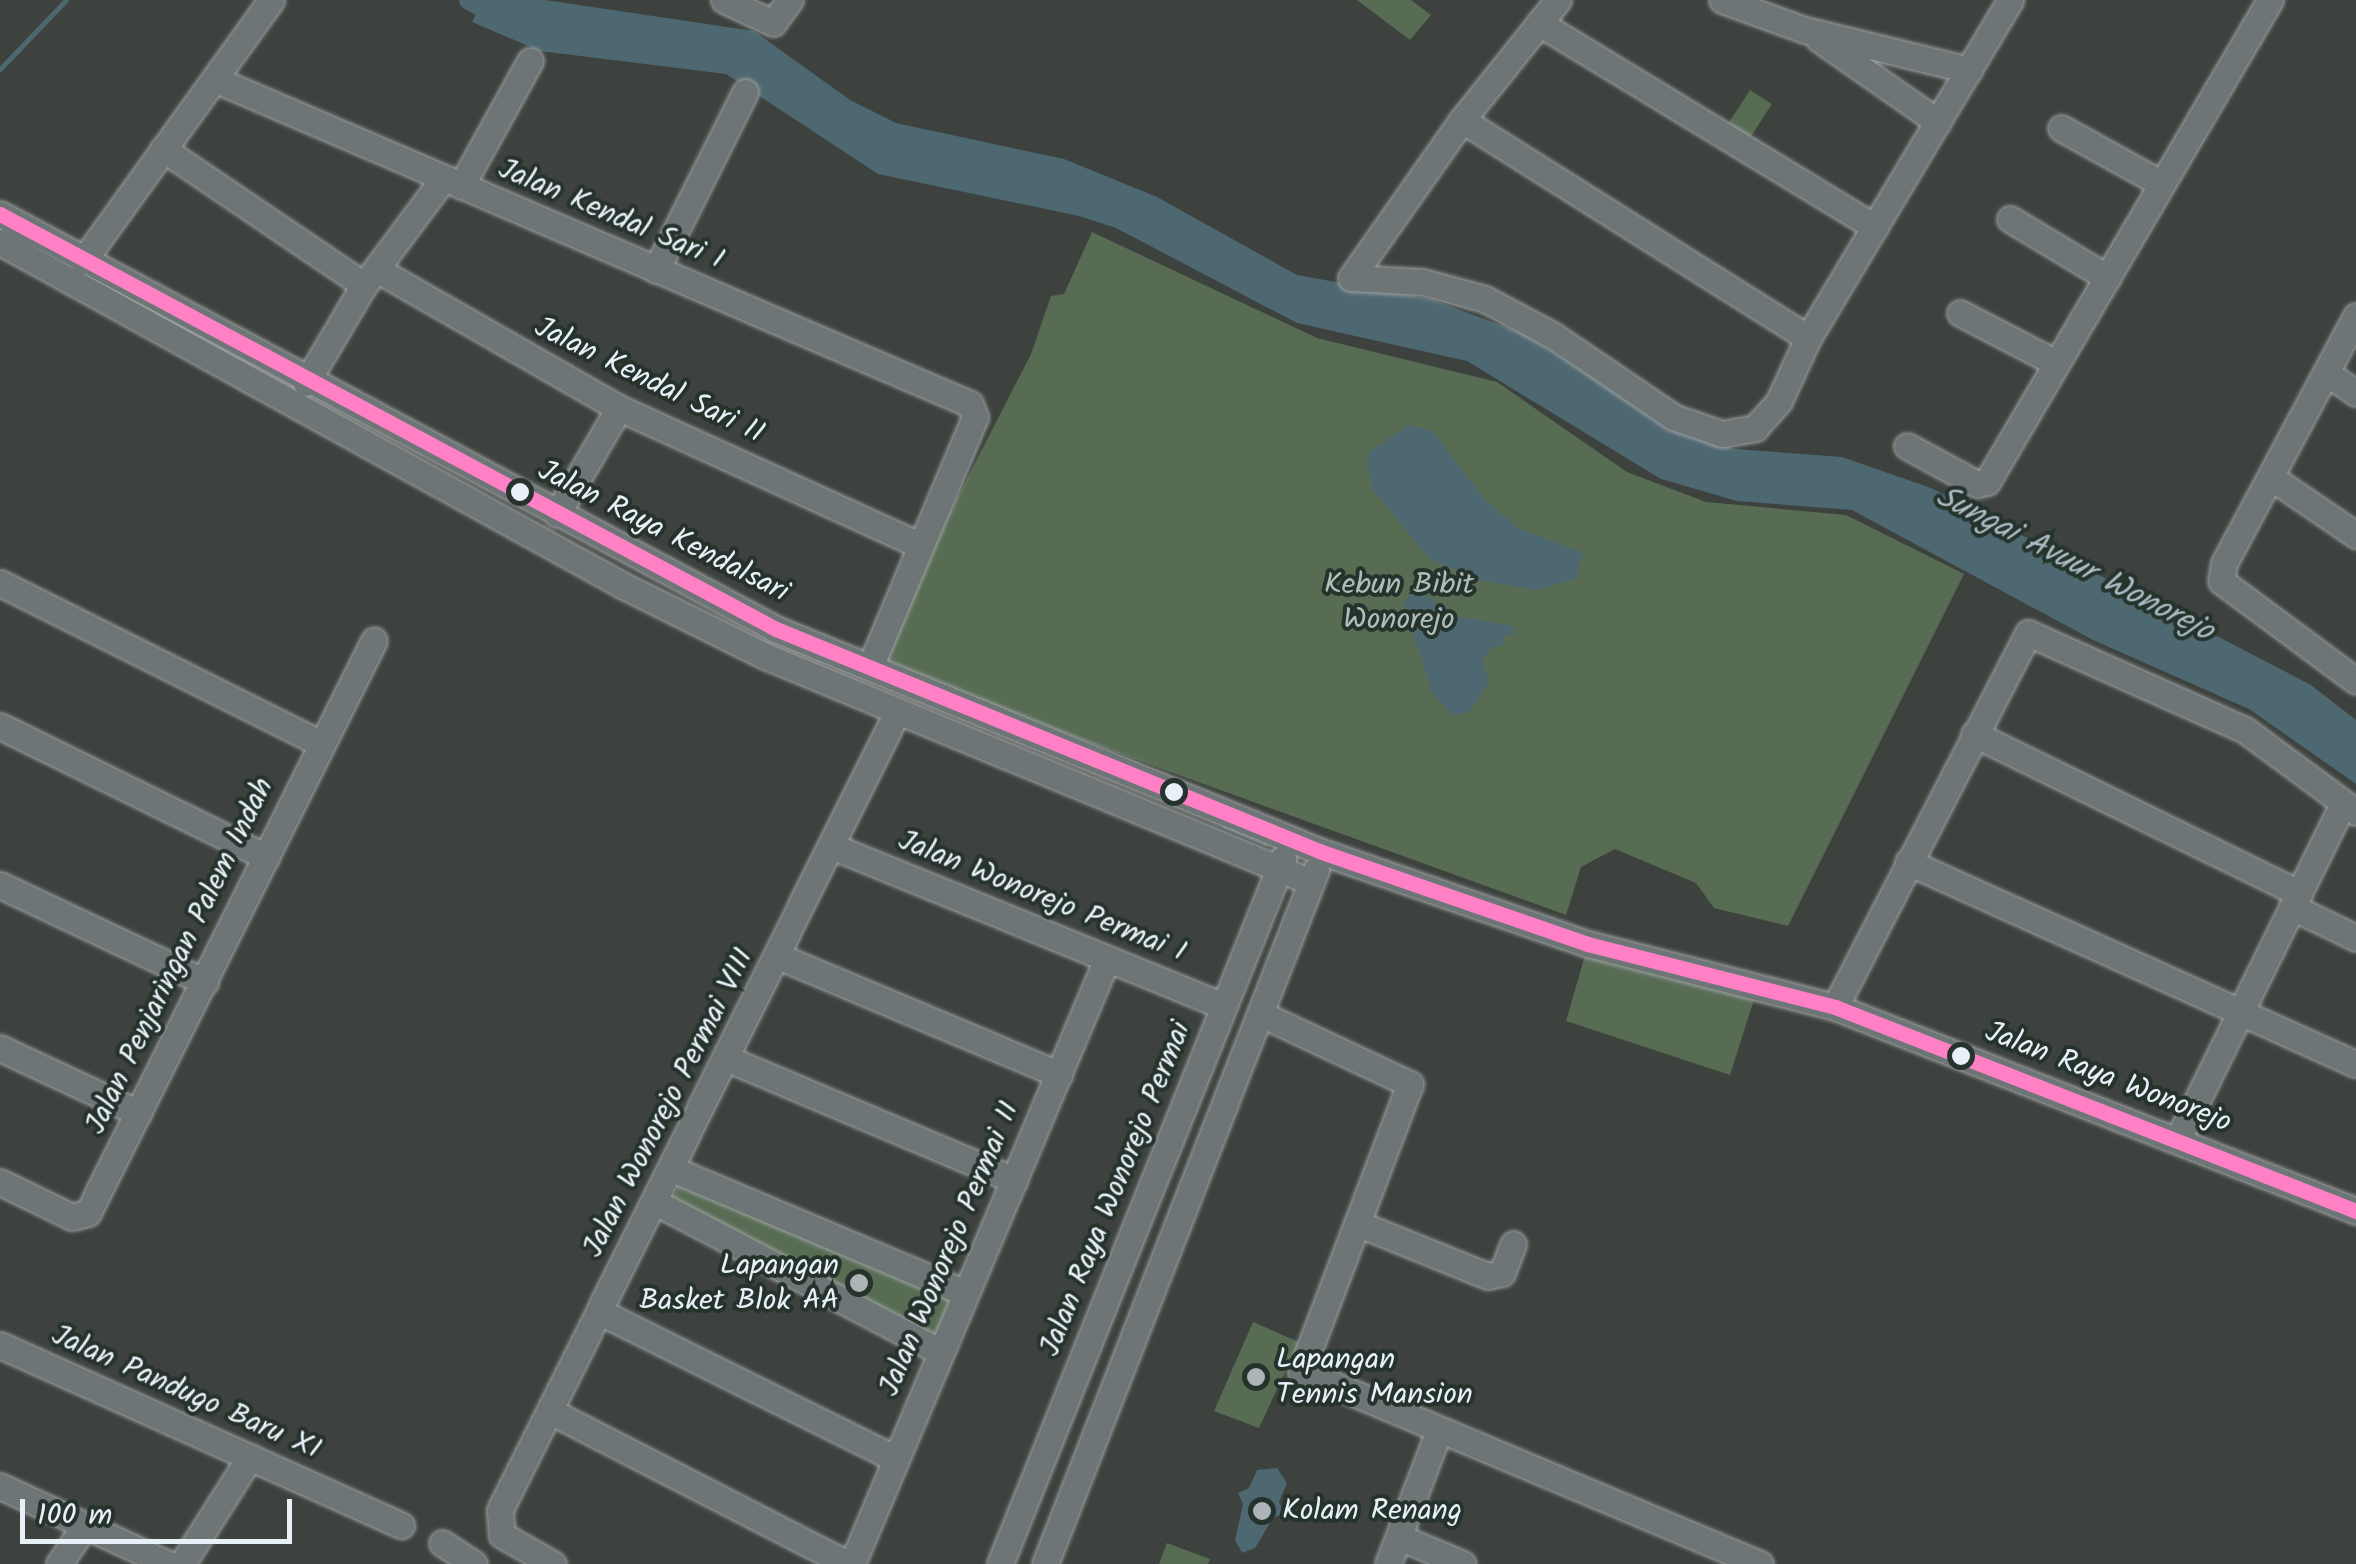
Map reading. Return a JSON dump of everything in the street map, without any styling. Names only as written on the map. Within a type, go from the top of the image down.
[{"type":"street","points":[[83,260],[271,0]]},
{"type":"street","points":[[724,0],[770,22],[790,0]]},
{"type":"street","points":[[1558,0],[1462,120],[1351,278],[1424,282],[1485,299],[1554,336],[1673,417],[1722,434],[1755,428],[1779,401],[1808,338],[2010,0]]},
{"type":"street","points":[[1722,0],[1805,30],[1969,70]]},
{"type":"street","points":[[1907,446],[1983,485],[2270,0]]},
{"type":"street","points":[[1539,23],[1875,227]]},
{"type":"street","points":[[1805,30],[1938,122]]},
{"type":"street","points":[[306,383],[370,277],[452,183],[530,61]]},
{"type":"street","name":"Jalan Kendal Sari I","points":[[214,79],[970,404],[975,417],[920,545]]},
{"type":"street","points":[[656,270],[745,92]]},
{"type":"street","points":[[1462,120],[1808,338]]},
{"type":"street","points":[[2061,128],[2162,184]]},
{"type":"street","name":"Jalan Kendal Sari II","points":[[164,149],[370,277],[619,408],[920,545]]},
{"type":"street","name":"Jalan Raya Kendalsari","points":[[0,214],[306,383],[776,630],[871,664],[1322,852]]},
{"type":"street","points":[[2010,219],[2108,278]]},
{"type":"street","name":"Jalan Raya Kendalsari","points":[[5,253],[605,576],[827,682],[1311,882]]},
{"type":"street","points":[[1960,313],[2056,363]]},
{"type":"street","points":[[2356,316],[2224,563],[2221,581],[2232,596],[2356,680]]},
{"type":"street","points":[[2328,374],[2356,394]]},
{"type":"street","points":[[557,514],[619,408]]},
{"type":"street","points":[[2272,478],[2356,534]]},
{"type":"street","points":[[871,664],[920,545]]},
{"type":"street","points":[[0,583],[322,744]]},
{"type":"street","points":[[1836,1007],[2023,639],[2036,634],[2245,730],[2349,808],[2295,900],[2178,1139]]},
{"type":"street","name":"Jalan Penjaringan Palem Indah","points":[[0,1182],[82,1218],[139,1113],[374,640]]},
{"type":"street","points":[[827,682],[838,652]]},
{"type":"street","name":"Jalan Wonorejo Permai VIII","points":[[553,1564],[510,1542],[498,1523],[834,847],[897,712]]},
{"type":"street","points":[[0,726],[266,857]]},
{"type":"street","points":[[1974,734],[2295,900],[2356,938]]},
{"type":"street","name":"Jalan Raya Wonorejo Permai","points":[[1000,1564],[1291,838]]},
{"type":"street","name":"Jalan Wonorejo Permai I","points":[[834,847],[1224,1006]]},
{"type":"street","points":[[1044,1564],[1262,1014],[1322,852]]},
{"type":"street","name":"Jalan Raya Wonorejo","points":[[1322,852],[1588,944],[1836,1007],[2356,1211]]},
{"type":"street","points":[[1908,862],[2356,1064]]},
{"type":"street","points":[[0,885],[204,982]]},
{"type":"street","points":[[780,956],[1058,1074]]},
{"type":"street","name":"Jalan Wonorejo Permai II","points":[[850,1564],[1107,958]]},
{"type":"street","points":[[1262,1014],[1410,1084],[1300,1371],[1438,1434],[1760,1564]]},
{"type":"street","points":[[0,1048],[139,1113]]},
{"type":"street","points":[[728,1059],[1014,1180]]},
{"type":"street","points":[[672,1169],[966,1293]]},
{"type":"street","points":[[655,1202],[941,1352]]},
{"type":"street","points":[[1358,1224],[1488,1276],[1502,1274],[1513,1244]]},
{"type":"street","points":[[600,1312],[896,1458]]},
{"type":"street","name":"Jalan Pandugo Baru XI","points":[[0,1345],[401,1524]]},
{"type":"street","points":[[550,1412],[850,1564]]},
{"type":"street","points":[[1388,1564],[1438,1434]]},
{"type":"street","points":[[182,1564],[250,1458]]},
{"type":"street","points":[[0,1486],[168,1564]]},
{"type":"street","points":[[60,1564],[84,1525]]},
{"type":"street","points":[[1398,1537],[1464,1564]]},
{"type":"street","points":[[442,1543],[474,1564]]},
{"type":"green space","points":[[1357,0],[1411,0],[1431,15],[1410,40]]},
{"type":"green space","points":[[1750,90],[1772,104],[1748,141],[1726,127]]},
{"type":"green space","name":"Kebun Bibit Wonorejo","points":[[1092,232],[1317,338],[1497,382],[1627,472],[1706,502],[1846,515],[1964,574],[1788,926],[1714,908],[1696,883],[1615,849],[1581,867],[1566,915],[872,664],[1031,354],[1051,296],[1064,294]]},
{"type":"green space","points":[[1588,945],[1757,990],[1730,1075],[1566,1021]]},
{"type":"green space","points":[[682,1181],[961,1298],[944,1345],[670,1203]]},
{"type":"green space","name":"Lapangan Tennis Mansion","points":[[1253,1322],[1299,1342],[1259,1428],[1214,1411]]},
{"type":"green space","points":[[1167,1543],[1210,1559],[1208,1564],[1159,1564]]},
{"type":"water","name":"Sungai Avuur Wonorejo","points":[[483,0],[545,0],[754,31],[850,100],[896,123],[1064,159],[1157,197],[1297,275],[1430,299],[1522,333],[1691,436],[1736,449],[1842,457],[1931,488],[2311,685],[2356,720],[2356,784],[2249,709],[2093,640],[1852,510],[1737,501],[1661,479],[1467,361],[1297,323],[1116,228],[1079,216],[878,174],[726,74],[540,51],[472,22]]},
{"type":"water","points":[[1409,425],[1433,431],[1485,500],[1518,528],[1583,553],[1575,579],[1536,590],[1481,581],[1430,559],[1373,490],[1368,471],[1368,453]]},
{"type":"water","points":[[1415,589],[1460,617],[1513,626],[1512,635],[1504,635],[1502,646],[1492,647],[1482,661],[1489,682],[1470,711],[1453,716],[1432,692],[1404,603]]},
{"type":"water","name":"Kolam Renang","points":[[1277,1468],[1287,1483],[1279,1502],[1284,1513],[1273,1518],[1255,1548],[1242,1553],[1235,1540],[1243,1504],[1238,1493],[1249,1488],[1257,1470]]},
{"type":"waterway","points":[[0,69],[66,0]]},
{"type":"waterway","name":"Sungai Avuur Wonorejo","points":[[469,0],[503,17]]},
{"type":"waterway","points":[[82,272],[191,330]]},
{"type":"waterway","points":[[1223,825],[1265,843]]},
{"type":"transit line","points":[[0,214],[776,629],[1322,852],[1588,944],[1835,1007],[2356,1211]]},
{"type":"place","name":"Lapangan Basket Blok AA","points":[[859,1283]]},
{"type":"place","name":"Lapangan Tennis Mansion","points":[[1256,1377]]},
{"type":"place","name":"Kolam Renang","points":[[1262,1511]]}]
